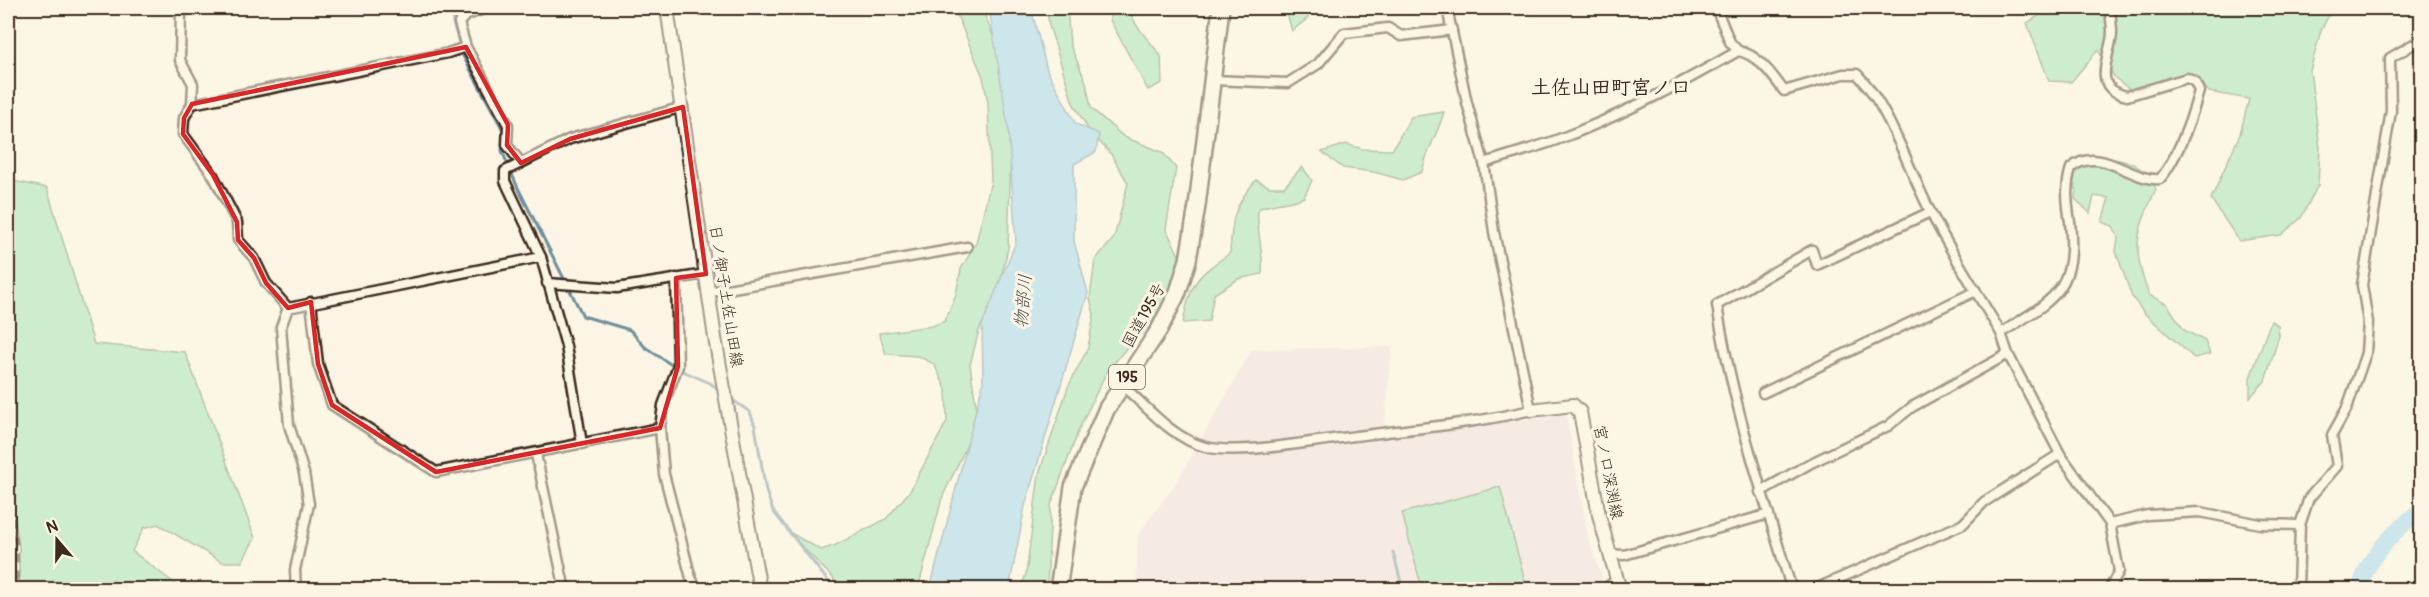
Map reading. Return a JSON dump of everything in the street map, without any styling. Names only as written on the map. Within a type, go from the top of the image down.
[{"type":"highway","name":"国道195号","points":[[1058,590],[1073,487],[1088,447],[1122,385],[1159,330],[1178,292],[1188,260],[1221,8]]},
{"type":"main road","name":"日ノ御子土佐山田線","points":[[667,9],[706,274],[760,590]]},
{"type":"main road","name":"宮ノ口深渕線","points":[[1531,410],[1573,405],[1580,412],[1595,495],[1618,585]]},
{"type":"street","points":[[181,8],[180,60],[193,84],[192,104],[184,118],[183,134],[213,175],[237,222],[238,240],[254,258],[266,284],[288,308]]},
{"type":"street","points":[[486,8],[465,16],[459,23],[466,46],[508,125],[507,145],[518,163]]},
{"type":"street","points":[[667,9],[686,8]]},
{"type":"street","points":[[1122,385],[1170,430],[1204,447],[1218,449],[1277,446],[1490,420],[1531,410],[1494,232],[1484,163],[1467,103],[1447,8]]},
{"type":"street","points":[[1716,8],[1730,42],[1738,51],[1743,52],[1770,71],[1784,91],[1843,74],[1857,74],[1865,82],[1887,121],[1930,212],[2001,333],[2008,354],[2060,454],[2110,524],[2119,571],[2109,590]]},
{"type":"street","points":[[2001,333],[2040,308],[2064,285],[2072,254],[2066,199],[2071,168],[2087,159],[2096,160],[2133,171],[2150,180],[2160,179],[2168,170],[2194,110],[2199,91],[2195,82],[2187,78],[2127,96],[2119,94],[2109,85],[2104,71],[2112,32],[2110,8]]},
{"type":"street","points":[[1213,80],[1288,83],[1318,64],[1344,33],[1388,28],[1401,36],[1452,30]]},
{"type":"street","points":[[2298,590],[2300,525],[2309,498],[2337,466],[2332,435],[2347,408],[2366,353],[2368,322],[2362,285],[2391,111],[2390,58],[2421,39]]},
{"type":"street","points":[[192,104],[448,53],[466,46]]},
{"type":"street","points":[[1484,163],[1560,139],[1610,117],[1686,81],[1738,51]]},
{"type":"street","points":[[582,444],[566,346],[541,257],[505,181],[505,171],[570,140],[683,107]]},
{"type":"street","points":[[1792,590],[1760,492],[1736,404],[1717,305],[1812,249],[1817,265],[1930,212]]},
{"type":"street","points":[[710,292],[967,247]]},
{"type":"street","points":[[288,308],[541,257]]},
{"type":"street","points":[[547,283],[617,288],[706,274]]},
{"type":"street","points":[[676,278],[678,366],[663,405],[660,428],[664,474],[691,578],[698,590]]},
{"type":"street","points":[[1763,393],[1976,291]]},
{"type":"street","points":[[311,302],[318,364],[332,405],[436,472],[660,428]]},
{"type":"street","points":[[288,308],[281,327],[289,425],[304,472],[309,504],[296,570],[296,590]]},
{"type":"street","points":[[1760,492],[1809,464],[1888,426],[1912,407],[2008,354]]},
{"type":"street","points":[[536,454],[565,590]]},
{"type":"street","points":[[1813,590],[1964,524],[1984,502],[2060,454]]},
{"type":"street","points":[[2110,524],[2148,515],[2200,512],[2260,524],[2300,525]]},
{"type":"street","points":[[1609,554],[1624,555],[1769,514]]},
{"type":"street","points":[[1604,590],[1618,585]]},
{"type":"highlighted area","points":[[466,47],[508,125],[507,145],[521,163],[570,139],[683,107],[706,274],[676,278],[678,366],[660,428],[436,472],[332,405],[318,364],[311,302],[288,308],[266,283],[254,258],[238,240],[237,222],[213,175],[183,134],[184,118],[192,104]]},
{"type":"shaded area","points":[[1392,347],[1383,438],[1566,414],[1589,542],[1605,584],[1600,590],[1136,590],[1138,535],[1178,480],[1252,350]]},
{"type":"green space","points":[[954,8],[982,8],[1005,65],[1011,150],[1008,248],[998,291],[979,330],[970,365],[976,405],[974,430],[942,498],[918,589],[834,589],[834,579],[787,531],[821,550],[836,545],[886,519],[910,491],[947,421],[946,389],[934,364],[918,356],[886,354],[879,333],[932,326],[945,321],[956,294],[961,269],[976,243],[991,181],[988,103],[983,77]]},
{"type":"green space","points":[[1047,8],[1067,8],[1070,45],[1086,82],[1091,108],[1124,137],[1162,152],[1176,168],[1166,229],[1180,257],[1175,288],[1160,318],[1133,340],[1106,373],[1079,429],[1051,505],[1047,589],[1020,590],[1026,574],[1039,474],[1068,387],[1088,348],[1094,314],[1090,298],[1095,260],[1114,238],[1128,183],[1111,154],[1090,132],[1073,103],[1049,25]]},
{"type":"green space","points":[[1110,8],[1128,8],[1137,26],[1161,56],[1162,83],[1148,90],[1110,20]]},
{"type":"green space","points":[[1278,8],[1309,8],[1308,18],[1292,31],[1288,17]]},
{"type":"green space","points":[[2051,8],[2333,8],[2321,30],[2310,71],[2320,148],[2318,185],[2301,218],[2281,235],[2239,241],[2211,199],[2240,134],[2249,99],[2209,92],[2189,77],[2168,77],[2137,95],[2115,78],[2098,50],[2071,82],[2049,81],[2027,23]]},
{"type":"green space","points":[[1444,112],[1422,172],[1403,180],[1374,172],[1343,168],[1322,152],[1346,144],[1362,149],[1392,150],[1411,117]]},
{"type":"green space","points":[[2096,157],[2131,163],[2144,172],[2156,189],[2144,217],[2138,241],[2143,279],[2149,295],[2167,304],[2184,330],[2205,341],[2210,354],[2194,358],[2145,314],[2132,297],[2116,252],[2118,237],[2113,226],[2102,222],[2109,198],[2094,196],[2090,213],[2075,199],[2076,187],[2067,172]]},
{"type":"green space","points":[[1302,167],[1312,180],[1304,197],[1258,209],[1262,274],[1238,279],[1214,294],[1209,321],[1183,323],[1192,289],[1197,281],[1209,268],[1230,253],[1235,214],[1248,189],[1256,180],[1270,187],[1284,187]]},
{"type":"green space","points":[[8,180],[47,188],[94,344],[185,352],[255,538],[242,562],[222,562],[158,524],[144,528],[132,551],[182,589],[8,589]]},
{"type":"green space","points":[[2271,321],[2278,325],[2279,336],[2265,381],[2250,397],[2250,378]]},
{"type":"green space","points":[[1500,487],[1527,589],[1422,589],[1402,513]]},
{"type":"water","name":"物部川","points":[[989,8],[1031,8],[1047,70],[1076,124],[1099,134],[1096,152],[1074,164],[1074,241],[1088,293],[1025,506],[1009,589],[930,589],[983,383],[982,325],[1016,242],[1008,127]]},
{"type":"waterway","points":[[452,8],[453,23],[463,56],[503,130],[502,151],[518,188],[583,316],[630,330],[645,347],[676,368],[710,383],[721,391]]},
{"type":"waterway","points":[[731,399],[750,412],[755,426],[766,491],[773,511],[835,590]]},
{"type":"waterway","points":[[2360,590],[2363,578],[2375,555],[2403,525],[2422,509]]},
{"type":"waterway","points":[[1393,552],[1403,590]]},
{"type":"railway","points":[[11,509],[17,546],[17,590]]},
{"type":"district","name":"土佐山田町宮ノ口","points":[[1611,87]]}]
